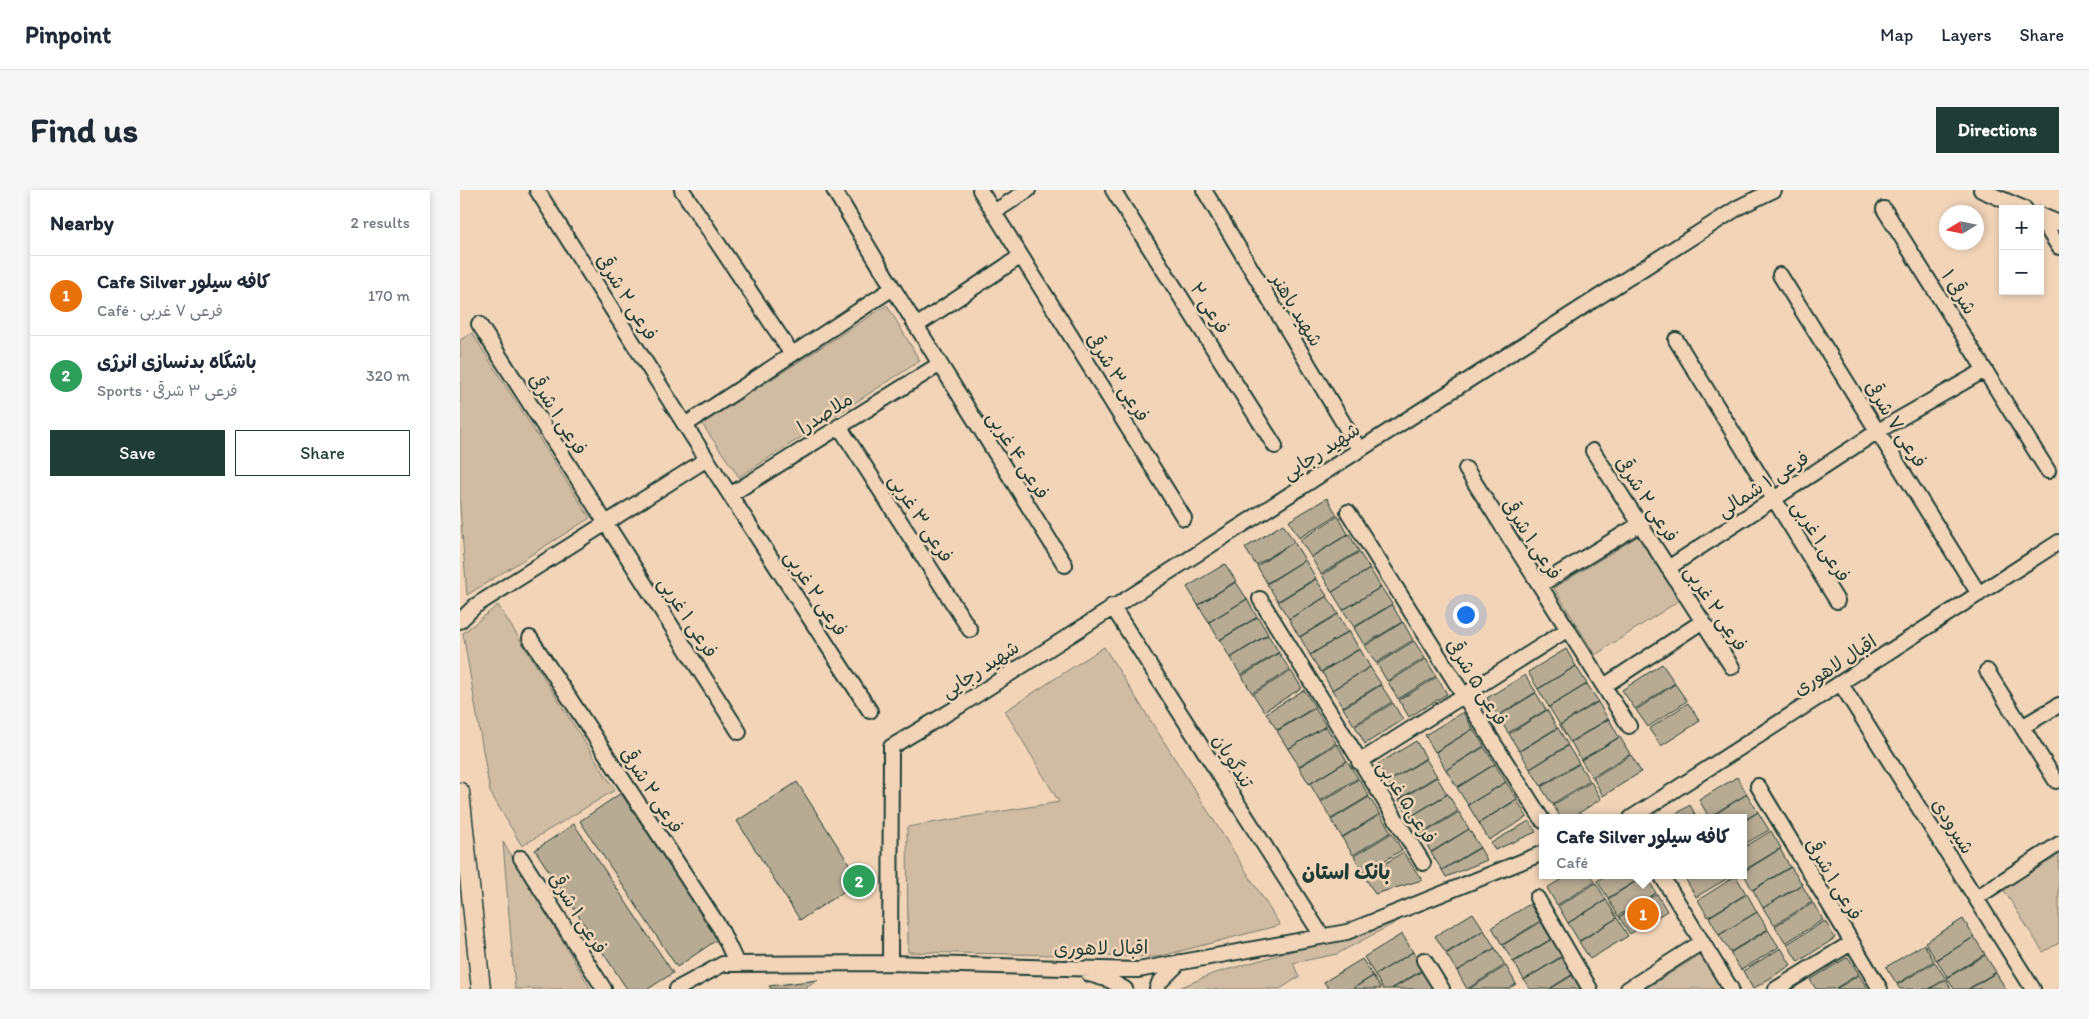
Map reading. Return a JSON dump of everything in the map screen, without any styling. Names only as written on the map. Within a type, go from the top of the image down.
[{"type":"main road","points":[[460,792],[481,989]]},
{"type":"street","name":"فرعی ۲ شرقی","points":[[537,190],[685,424]]},
{"type":"street","points":[[682,190],[792,354]]},
{"type":"street","points":[[834,190],[940,364]]},
{"type":"street","points":[[916,326],[1021,256],[980,190]]},
{"type":"street","points":[[994,212],[1028,190]]},
{"type":"street","name":"فرعی ۲","points":[[1113,190],[1275,446]]},
{"type":"street","name":"شهید باهنر","points":[[1204,190],[1359,449]]},
{"type":"street","name":"شهید رجایی","points":[[890,963],[891,747],[961,705],[1112,606],[1739,206],[1774,190]]},
{"type":"street","points":[[1981,190],[2016,205]]},
{"type":"street","name":"۱ شرقی","points":[[1884,208],[2048,471]]},
{"type":"street","points":[[2044,218],[2059,223]]},
{"type":"street","points":[[2044,223],[2059,247]]},
{"type":"street","name":"فرعی ۳ شرقی","points":[[1021,256],[1184,518]]},
{"type":"street","name":"فرعی ۷ شرقی","points":[[1780,275],[1979,594]]},
{"type":"street","points":[[730,495],[685,424],[892,288]]},
{"type":"street","name":"فرعی ۱ شرقی","points":[[479,324],[606,523]]},
{"type":"street","points":[[1676,340],[1774,500]]},
{"type":"street","name":"ملاصدرا","points":[[730,495],[940,364]]},
{"type":"street","name":"فرعی ۴ غربی","points":[[940,364],[1065,565]]},
{"type":"street","name":"فرعی ۱ شمالی","points":[[1668,568],[1878,431],[1985,370]]},
{"type":"street","name":"فرعی ۳ غربی","points":[[840,426],[970,630]]},
{"type":"street","name":"فرعی ۲ شرقی","points":[[1593,451],[1668,568]]},
{"type":"street","points":[[460,621],[475,606],[707,458]]},
{"type":"street","name":"فرعی ۱ شرقی","points":[[1466,469],[1568,629]]},
{"type":"street","name":"فرعی ۲ غربی","points":[[730,495],[870,711]]},
{"type":"street","name":"فرعی ۱ غربی","points":[[1774,500],[1837,601]]},
{"type":"street","name":"فرعی ۵ شرقی","points":[[1348,512],[1539,815]]},
{"type":"street","name":"فرعی ۱ غربی","points":[[606,523],[739,732]]},
{"type":"street","points":[[1540,585],[1640,524]]},
{"type":"street","name":"اقبال لاهوری","points":[[1637,814],[2059,542]]},
{"type":"street","name":"فرعی ۲ غربی","points":[[1668,568],[1732,667]]},
{"type":"street","points":[[1260,599],[1359,762],[1568,629],[1629,726]]},
{"type":"street","points":[[460,607],[475,606]]},
{"type":"street","name":"تندگویان","points":[[1112,606],[1322,936]]},
{"type":"street","points":[[1604,686],[1703,621]]},
{"type":"street","name":"فرعی ۲ شرقی","points":[[530,638],[720,928],[738,964]]},
{"type":"street","points":[[1987,671],[2056,781]]},
{"type":"street","name":"شیرودی","points":[[1841,684],[2033,989]]},
{"type":"street","points":[[2022,727],[2059,704]]},
{"type":"street","name":"فرعی۵ غربی","points":[[1359,762],[1423,863]]},
{"type":"street","name":"فرعی ۱ شرقی","points":[[1758,786],[1880,989]]},
{"type":"street","points":[[1976,898],[2059,844]]},
{"type":"street","name":"اقبال لاهوری","points":[[678,989],[723,964],[890,963],[1138,970],[1347,932],[1539,855]]},
{"type":"street","name":"فرعی ۱ شرقی","points":[[521,858],[604,989]]},
{"type":"street","points":[[1663,879],[1731,989]]},
{"type":"street","points":[[1537,898],[1590,989]]},
{"type":"street","points":[[1628,989],[1702,942]]},
{"type":"street","points":[[1776,989],[1851,943]]},
{"type":"street","points":[[1424,960],[1442,989]]},
{"type":"street","points":[[1157,989],[1159,983],[1180,962]]},
{"type":"street","points":[[1069,968],[1109,980],[1125,989]]},
{"type":"shaded area","points":[[887,305],[920,361],[739,477],[702,424]]},
{"type":"shaded area","points":[[472,333],[590,518],[467,595],[460,507],[460,340]]},
{"type":"shaded area","points":[[1640,535],[1680,600],[1595,655],[1554,588]]},
{"type":"shaded area","points":[[498,605],[615,790],[522,846],[490,792],[463,633]]},
{"type":"shaded area","points":[[1104,647],[1280,925],[1158,957],[908,952],[907,827],[1059,802],[1005,711]]},
{"type":"shaded area","points":[[503,842],[591,989],[515,989]]},
{"type":"shaded area","points":[[2059,846],[2059,943],[2043,952],[2000,884]]},
{"type":"shaded area","points":[[1400,920],[1337,954],[1293,963],[1299,977],[1280,989],[1177,989],[1212,974]]},
{"type":"shaded area","points":[[1703,953],[1725,989],[1645,989]]},
{"type":"building","points":[[1327,498],[1337,515],[1299,538],[1289,521]]},
{"type":"building","points":[[1338,516],[1348,534],[1311,557],[1300,540]]},
{"type":"building","points":[[1283,524],[1294,542],[1256,565],[1245,548]]},
{"type":"building","points":[[1349,534],[1359,551],[1321,574],[1311,557]]},
{"type":"building","points":[[1294,542],[1305,560],[1267,583],[1257,566]]},
{"type":"building","points":[[1359,552],[1370,569],[1332,592],[1322,575]]},
{"type":"building","points":[[1305,560],[1316,578],[1278,601],[1267,584]]},
{"type":"building","points":[[1225,564],[1236,581],[1198,605],[1187,587]]},
{"type":"building","points":[[1370,569],[1381,587],[1343,610],[1332,592]]},
{"type":"building","points":[[1316,579],[1327,596],[1289,619],[1278,602]]},
{"type":"building","points":[[1236,582],[1247,599],[1209,622],[1198,605]]},
{"type":"building","points":[[1381,587],[1392,604],[1354,627],[1343,610]]},
{"type":"building","points":[[1327,596],[1338,614],[1299,637],[1289,619]]},
{"type":"building","points":[[1247,599],[1257,617],[1219,640],[1209,622]]},
{"type":"building","points":[[1392,605],[1402,622],[1364,645],[1354,628]]},
{"type":"building","points":[[1338,614],[1348,632],[1310,655],[1300,637]]},
{"type":"building","points":[[1258,617],[1268,634],[1230,658],[1220,640]]},
{"type":"building","points":[[1403,622],[1413,640],[1376,663],[1365,646]]},
{"type":"building","points":[[1349,631],[1359,649],[1321,672],[1310,655]]},
{"type":"building","points":[[1268,635],[1279,652],[1241,675],[1230,658]]},
{"type":"building","points":[[1414,641],[1425,658],[1387,681],[1377,664]]},
{"type":"building","points":[[1360,649],[1370,667],[1332,690],[1322,672]]},
{"type":"building","points":[[1566,649],[1576,666],[1538,689],[1528,672]]},
{"type":"building","points":[[1279,653],[1290,670],[1252,693],[1242,676]]},
{"type":"building","points":[[1426,659],[1436,676],[1398,699],[1388,682]]},
{"type":"building","points":[[1662,664],[1675,683],[1635,709],[1622,690]]},
{"type":"building","points":[[1576,666],[1587,684],[1549,707],[1538,689]]},
{"type":"building","points":[[1370,667],[1381,684],[1343,707],[1332,690]]},
{"type":"building","points":[[1291,671],[1302,688],[1264,711],[1253,694]]},
{"type":"building","points":[[1525,675],[1536,692],[1498,716],[1487,698]]},
{"type":"building","points":[[1437,677],[1447,694],[1409,717],[1399,700]]},
{"type":"building","points":[[1587,684],[1598,701],[1560,725],[1549,707]]},
{"type":"building","points":[[1675,684],[1687,701],[1648,727],[1636,710]]},
{"type":"building","points":[[1381,685],[1392,702],[1354,725],[1343,708]]},
{"type":"building","points":[[1304,690],[1315,707],[1277,730],[1266,713]]},
{"type":"building","points":[[1536,693],[1546,710],[1508,733],[1498,716]]},
{"type":"building","points":[[1598,702],[1608,719],[1570,742],[1560,725]]},
{"type":"building","points":[[1393,703],[1403,720],[1365,744],[1355,726]]},
{"type":"building","points":[[1688,703],[1700,721],[1661,746],[1649,729]]},
{"type":"building","points":[[1315,708],[1326,726],[1288,749],[1277,731]]},
{"type":"building","points":[[1547,710],[1557,728],[1519,751],[1509,734]]},
{"type":"building","points":[[1463,712],[1473,729],[1435,752],[1425,735]]},
{"type":"building","points":[[1609,719],[1619,737],[1581,760],[1571,742]]},
{"type":"building","points":[[1326,726],[1336,743],[1299,766],[1288,749]]},
{"type":"building","points":[[1558,728],[1568,745],[1530,769],[1520,751]]},
{"type":"building","points":[[1473,729],[1484,746],[1446,770],[1436,752]]},
{"type":"building","points":[[1620,737],[1630,754],[1592,777],[1581,760]]},
{"type":"building","points":[[1416,741],[1426,758],[1388,782],[1378,764]]},
{"type":"building","points":[[1337,744],[1347,761],[1309,784],[1299,767]]},
{"type":"building","points":[[1568,746],[1579,763],[1541,786],[1530,769]]},
{"type":"building","points":[[1484,747],[1495,764],[1457,787],[1446,770]]},
{"type":"building","points":[[1631,755],[1641,772],[1603,796],[1593,778]]},
{"type":"building","points":[[1426,759],[1437,776],[1399,799],[1388,782]]},
{"type":"building","points":[[1347,761],[1358,778],[1320,801],[1310,784]]},
{"type":"building","points":[[1495,764],[1506,782],[1468,805],[1457,788]]},
{"type":"building","points":[[1579,764],[1590,781],[1552,804],[1541,787]]},
{"type":"building","points":[[1437,777],[1447,794],[1410,817],[1399,800]]},
{"type":"building","points":[[1737,777],[1747,794],[1714,814],[1707,814],[1699,800]]},
{"type":"building","points":[[1359,779],[1369,796],[1331,819],[1321,802]]},
{"type":"building","points":[[797,782],[860,881],[800,920],[737,821]]},
{"type":"building","points":[[1506,782],[1517,799],[1479,823],[1468,805]]},
{"type":"building","points":[[1591,782],[1601,799],[1577,814],[1559,814],[1553,805]]},
{"type":"building","points":[[621,793],[718,939],[677,967],[580,821]]},
{"type":"building","points":[[1448,794],[1458,811],[1420,835],[1410,817]]},
{"type":"building","points":[[1747,794],[1758,812],[1747,819],[1747,814],[1715,814]]},
{"type":"building","points":[[1369,797],[1380,814],[1342,837],[1331,820]]},
{"type":"building","points":[[1517,800],[1527,817],[1489,840],[1479,823]]},
{"type":"building","points":[[1690,805],[1695,814],[1676,814]]},
{"type":"building","points":[[1459,812],[1469,829],[1431,852],[1421,835]]},
{"type":"building","points":[[1758,812],[1769,830],[1747,843],[1747,819]]},
{"type":"building","points":[[1380,814],[1391,832],[1353,855],[1342,838]]},
{"type":"building","points":[[1529,821],[1536,832],[1495,850],[1491,843]]},
{"type":"building","points":[[574,824],[673,973],[648,989],[627,989],[535,850]]},
{"type":"building","points":[[1469,829],[1480,847],[1442,870],[1431,853]]},
{"type":"building","points":[[1771,831],[1781,848],[1747,869],[1747,846]]},
{"type":"building","points":[[1392,833],[1402,850],[1364,873],[1354,856]]},
{"type":"building","points":[[1480,848],[1487,860],[1446,877],[1442,870]]},
{"type":"building","points":[[1780,849],[1790,867],[1752,890],[1746,879],[1747,870]]},
{"type":"building","points":[[1403,852],[1422,880],[1375,894],[1365,877]]},
{"type":"building","points":[[1791,867],[1802,884],[1763,908],[1753,890]]},
{"type":"building","points":[[1562,879],[1593,879],[1595,882],[1557,905],[1547,888]]},
{"type":"building","points":[[1600,879],[1639,879],[1608,898],[1597,881]]},
{"type":"building","points":[[1640,879],[1648,879],[1656,893],[1618,916],[1608,899]]},
{"type":"building","points":[[1688,879],[1726,879],[1696,897],[1686,880]]},
{"type":"building","points":[[1731,879],[1738,879],[1746,894],[1708,917],[1698,900]]},
{"type":"building","points":[[1596,883],[1606,900],[1568,923],[1558,906]]},
{"type":"building","points":[[1802,885],[1812,902],[1774,925],[1763,908]]},
{"type":"building","points":[[1657,894],[1667,911],[1630,934],[1619,917]]},
{"type":"building","points":[[1747,894],[1757,912],[1719,935],[1709,917]]},
{"type":"building","points":[[1606,900],[1617,918],[1579,941],[1568,923]]},
{"type":"building","points":[[1813,903],[1823,920],[1785,943],[1775,926]]},
{"type":"building","points":[[1530,904],[1540,921],[1502,945],[1492,927]]},
{"type":"building","points":[[1757,912],[1768,929],[1730,952],[1719,935]]},
{"type":"building","points":[[1473,913],[1484,930],[1446,953],[1435,936]]},
{"type":"building","points":[[1617,918],[1628,936],[1590,959],[1579,942]]},
{"type":"building","points":[[1963,919],[1974,937],[1936,960],[1925,942]]},
{"type":"building","points":[[1825,921],[1835,938],[1798,962],[1787,944]]},
{"type":"building","points":[[1541,922],[1551,939],[1513,962],[1503,945]]},
{"type":"building","points":[[1484,930],[1495,948],[1457,971],[1446,954]]},
{"type":"building","points":[[1768,930],[1779,947],[1741,970],[1730,953]]},
{"type":"building","points":[[1402,934],[1413,952],[1375,975],[1364,957]]},
{"type":"building","points":[[1974,937],[1985,954],[1947,977],[1937,960]]},
{"type":"building","points":[[1552,939],[1562,956],[1524,980],[1514,962]]},
{"type":"building","points":[[1924,944],[1934,961],[1897,984],[1886,967]]},
{"type":"building","points":[[1495,948],[1505,965],[1467,989],[1457,971]]},
{"type":"building","points":[[1781,948],[1791,965],[1753,989],[1743,971]]},
{"type":"building","points":[[1413,952],[1424,969],[1391,989],[1383,989],[1375,975]]},
{"type":"building","points":[[1985,955],[1996,972],[1968,989],[1954,989],[1947,978]]},
{"type":"building","points":[[1562,957],[1573,974],[1549,989],[1530,989],[1524,980]]},
{"type":"building","points":[[1848,957],[1859,974],[1834,989],[1816,989],[1810,980]]},
{"type":"building","points":[[1362,959],[1373,976],[1352,989],[1329,989],[1324,982]]},
{"type":"building","points":[[1935,962],[1946,979],[1929,989],[1900,989],[1897,985]]},
{"type":"building","points":[[1506,966],[1516,984],[1508,989],[1469,989]]},
{"type":"building","points":[[1424,970],[1434,987],[1431,989],[1392,989]]},
{"type":"building","points":[[1996,973],[2006,989],[1969,989]]},
{"type":"building","points":[[1573,975],[1582,989],[1550,989]]},
{"type":"building","points":[[1859,975],[1868,989],[1836,989]]},
{"type":"building","points":[[1373,976],[1381,989],[1352,989]]},
{"type":"building","points":[[1946,979],[1951,989],[1930,989]]},
{"type":"building","points":[[818,980],[804,989],[771,989],[769,986]]},
{"type":"place","name":"باشگاه بدنسازی انرژی","points":[[859,881]]},
{"type":"place","name":"Cafe Silver کافه سیلور","points":[[1643,914]]},
{"type":"district","name":"بانک استان","points":[[1346,871]]}]
